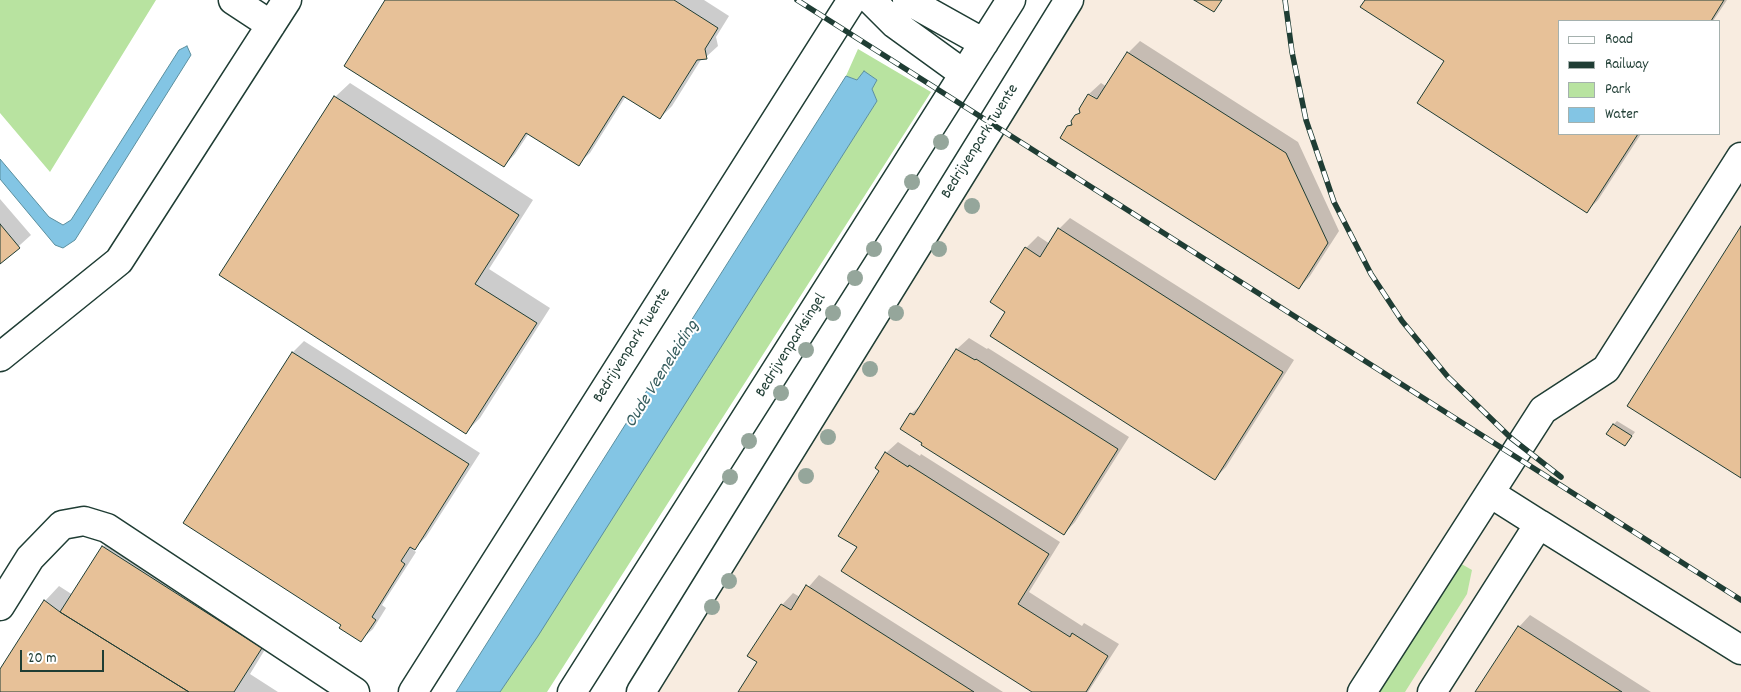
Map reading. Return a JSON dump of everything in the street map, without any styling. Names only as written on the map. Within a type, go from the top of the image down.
[{"type":"street","points":[[234,0],[271,25]]},
{"type":"street","points":[[1,356],[118,261],[287,0]]},
{"type":"street","name":"Bedrijvenpark Twente","points":[[413,692],[852,0]]},
{"type":"street","points":[[871,0],[895,24],[964,74]]},
{"type":"street","points":[[906,0],[984,43]]},
{"type":"street","name":"Bedrijvenparksingel","points":[[572,692],[1011,0]]},
{"type":"street","name":"Bedrijvenpark Twente","points":[[641,692],[1069,0]]},
{"type":"street","points":[[1362,692],[1543,410],[1606,369],[1741,157]]},
{"type":"street","points":[[1490,493],[1741,650]]},
{"type":"street","points":[[0,606],[30,558],[62,525],[84,521],[107,528],[354,692]]},
{"type":"street","points":[[1432,692],[1539,524]]},
{"type":"shaded area","points":[[1059,0],[1741,0],[1741,692],[657,692]]},
{"type":"green space","points":[[0,0],[156,0],[50,172],[0,113]]},
{"type":"green space","points":[[858,49],[931,92],[547,692],[500,692],[877,101],[872,89],[877,80],[864,72],[857,80],[846,76]]},
{"type":"green space","points":[[1458,562],[1472,570],[1467,594],[1405,692],[1375,692]]},
{"type":"water","points":[[187,46],[191,55],[75,240],[63,248],[55,245],[0,179],[0,159],[49,217],[63,225],[71,220],[179,50]]},
{"type":"water","name":"Oude Veeneleiding","points":[[864,71],[877,80],[872,89],[877,101],[538,636],[500,692],[456,692],[846,76],[857,80]]},
{"type":"building","points":[[385,0],[674,0],[718,28],[705,49],[707,59],[697,60],[660,119],[623,96],[579,166],[526,133],[504,167],[344,66]]},
{"type":"building","points":[[1194,0],[1222,0],[1214,12]]},
{"type":"building","points":[[1365,0],[1724,0],[1712,20],[1558,20],[1558,135],[1637,135],[1587,213],[1417,103],[1444,61],[1360,7]]},
{"type":"building","points":[[1127,52],[1286,153],[1328,243],[1299,289],[1060,138],[1067,126],[1072,125],[1071,121],[1075,115],[1080,113],[1079,109],[1088,94],[1097,99]]},
{"type":"building","points":[[334,96],[519,215],[475,284],[537,323],[466,434],[219,275]]},
{"type":"building","points":[[0,224],[20,248],[0,264]]},
{"type":"building","points":[[1741,226],[1741,478],[1627,406]]},
{"type":"building","points":[[1058,228],[1283,372],[1215,480],[990,336],[1005,312],[990,302],[1025,247],[1040,257]]},
{"type":"building","points":[[956,349],[976,359],[1118,449],[1064,535],[921,445],[922,443],[900,429],[910,413],[914,415]]},
{"type":"building","points":[[292,352],[469,464],[415,550],[410,547],[401,561],[405,564],[372,617],[376,620],[361,642],[339,628],[341,625],[183,523]]},
{"type":"building","points":[[1613,424],[1632,436],[1625,446],[1606,434]]},
{"type":"building","points":[[885,452],[908,467],[909,465],[1049,554],[1018,604],[1070,637],[1072,633],[1108,656],[1086,692],[1032,692],[841,571],[857,547],[838,536],[879,471],[875,468]]},
{"type":"building","points":[[102,546],[262,648],[234,692],[189,692],[60,612]]},
{"type":"building","points":[[806,585],[974,692],[738,692],[757,662],[747,656],[781,604],[791,610]]},
{"type":"building","points":[[44,600],[60,612],[189,692],[0,692],[0,669]]},
{"type":"building","points":[[1518,626],[1622,692],[1475,692]]},
{"type":"railway","points":[[797,0],[1741,600]]},
{"type":"railway","points":[[1285,0],[1292,52],[1306,120],[1334,202],[1371,274],[1402,321],[1448,377],[1511,438],[1561,477]]}]
